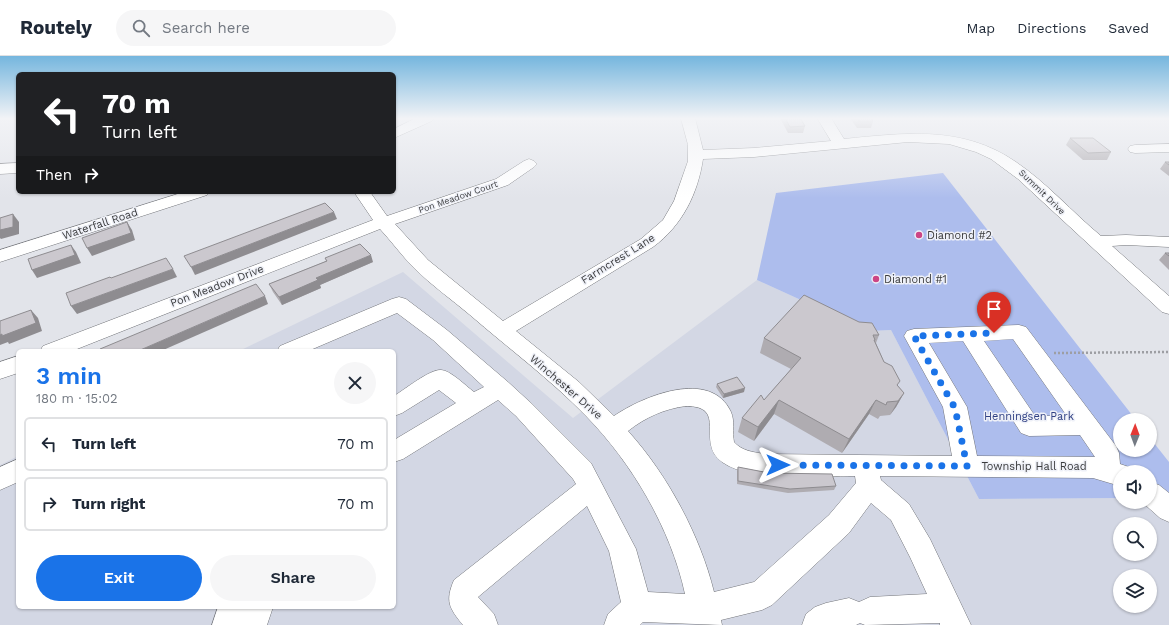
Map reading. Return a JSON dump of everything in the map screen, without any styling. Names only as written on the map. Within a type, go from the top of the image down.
[{"type":"street","points":[[694,145],[696,154]]},
{"type":"street","name":"Summit Drive","points":[[696,154],[743,154],[835,145]]},
{"type":"street","name":"Summit Drive","points":[[970,145],[983,149],[1014,166],[1054,204],[1147,285],[1169,307]]},
{"type":"street","points":[[1135,149],[1169,148]]},
{"type":"street","name":"Farmcrest Lane","points":[[501,331],[647,243],[666,228],[676,216],[681,206],[694,166],[696,154]]},
{"type":"street","name":"Pon Meadow Court","points":[[384,223],[502,182],[529,164]]},
{"type":"street","points":[[0,169],[16,168]]},
{"type":"street","name":"Waterfall Road","points":[[0,256],[195,194]]},
{"type":"street","name":"Winchester Drive","points":[[363,194],[384,223],[421,264],[571,388],[613,429],[646,473],[676,525],[694,568],[705,617]]},
{"type":"street","name":"Pon Meadow Drive","points":[[56,349],[384,223]]},
{"type":"street","points":[[1097,242],[1133,240],[1169,242]]},
{"type":"street","points":[[293,349],[399,304],[440,336],[524,410],[582,472],[622,549],[628,616],[705,617],[762,595],[839,524],[867,476],[900,512],[920,548],[952,617],[860,612],[826,618],[817,625]]},
{"type":"street","points":[[967,466],[955,408],[914,336],[1019,332],[1107,453],[1113,470]]},
{"type":"street","points":[[969,334],[1029,426],[1086,424]]},
{"type":"street","points":[[0,371],[16,365]]},
{"type":"street","points":[[396,406],[440,378],[473,404]]},
{"type":"street","points":[[396,451],[500,388]]},
{"type":"street","name":"Township Hall Road","points":[[613,429],[646,408],[687,397],[704,399],[711,402],[720,412],[721,442],[727,451],[743,460],[764,465],[867,476],[967,466],[1092,466],[1113,473]]},
{"type":"street","points":[[0,479],[16,471]]},
{"type":"street","points":[[483,625],[463,602],[464,590],[590,488]]},
{"type":"street","points":[[1157,499],[1169,510]]},
{"type":"street","points":[[227,625],[233,609]]},
{"type":"street","points":[[252,625],[257,609]]},
{"type":"path","points":[[1034,353],[1169,352]]},
{"type":"shaded area","points":[[403,272],[573,418],[757,280],[869,331],[891,330],[979,499],[1113,498],[1113,509],[1157,509],[1157,501],[1169,498],[1169,625],[0,625],[0,465],[16,457],[16,609],[396,609],[396,349],[243,349]]},
{"type":"green space","name":"Henningsen Park","points":[[943,173],[1131,413],[1113,413],[1113,457],[1157,457],[1157,447],[1169,462],[1169,498],[1157,498],[1157,465],[1113,465],[1113,498],[979,499],[891,330],[869,331],[757,280],[776,193]]},
{"type":"building","points":[[1078,145],[1101,145],[1111,152],[1088,153]]},
{"type":"building","points":[[325,203],[334,212],[191,267],[184,256]]},
{"type":"building","points":[[13,214],[13,227],[0,230],[0,218]]},
{"type":"building","points":[[127,222],[131,233],[87,248],[82,238]]},
{"type":"building","points":[[360,244],[371,255],[316,278],[318,280],[279,297],[269,284],[327,261],[325,258]]},
{"type":"building","points":[[71,245],[75,255],[32,270],[28,259]]},
{"type":"building","points":[[166,258],[173,269],[71,306],[66,293]]},
{"type":"building","points":[[256,284],[265,296],[143,349],[100,349]]},
{"type":"building","points":[[804,295],[859,322],[872,323],[879,335],[873,335],[884,362],[892,366],[900,381],[897,385],[904,393],[898,401],[887,402],[886,405],[876,400],[849,439],[779,400],[758,427],[742,418],[761,395],[764,400],[801,358],[764,338]]},
{"type":"building","points":[[31,310],[36,323],[2,336],[2,334],[0,335],[0,321]]},
{"type":"building","points":[[737,377],[745,388],[724,394],[717,384]]},
{"type":"building","points":[[738,467],[769,473],[832,474],[836,486],[790,489],[738,481]]},
{"type":"place","name":"Diamond #2","points":[[919,235]]},
{"type":"place","name":"Diamond #1","points":[[876,279]]},
{"type":"route","points":[[778,465],[967,466],[955,408],[914,336],[994,333]]}]
